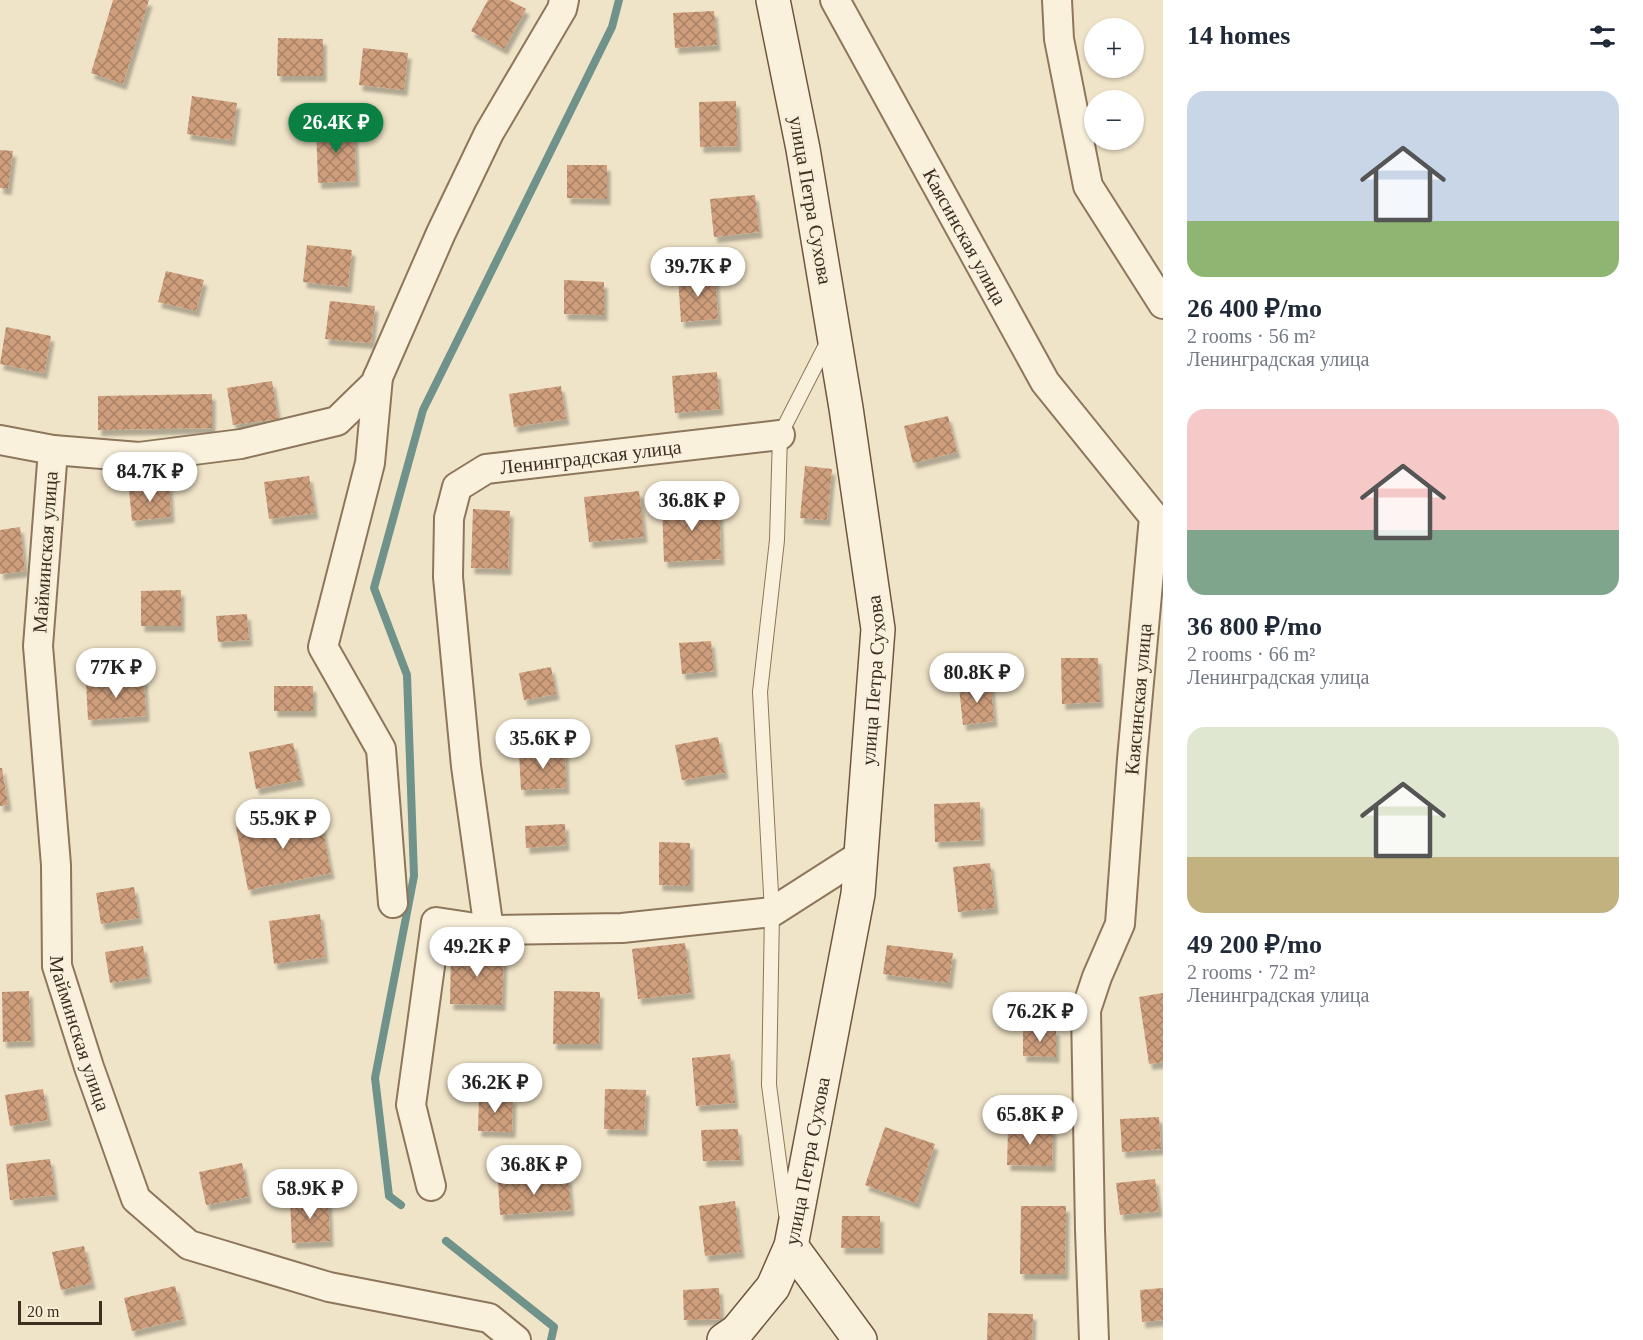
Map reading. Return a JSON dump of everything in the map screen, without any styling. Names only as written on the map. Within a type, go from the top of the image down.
[{"type":"street","points":[[0,440],[53,450],[139,457],[241,444],[337,421],[375,384],[441,233],[489,133],[562,9],[564,0]]},
{"type":"street","name":"улица Петра Сухова","points":[[724,1340],[737,1332],[773,1287],[790,1246],[858,894],[878,629],[803,149],[773,0]]},
{"type":"street","name":"Каясинская улица","points":[[835,0],[1045,382],[1159,523],[1132,759],[1120,924],[1097,977],[1086,1010],[1089,1230],[1094,1340]]},
{"type":"street","points":[[1057,0],[1059,39],[1088,186],[1163,304]]},
{"type":"street","points":[[378,377],[370,463],[323,647],[381,749],[393,903]]},
{"type":"street","name":"Ленинградская улица","points":[[489,930],[466,766],[448,577],[449,518],[457,487],[486,469],[780,435]]},
{"type":"street","name":"Майминская улица","points":[[53,450],[38,646],[56,864],[57,966],[89,1067],[136,1199],[189,1245],[329,1287],[489,1318],[516,1340]]},
{"type":"street","points":[[431,1186],[411,1105],[436,922],[489,930],[622,928],[772,912],[861,855]]},
{"type":"street","points":[[790,1246],[860,1340]]},
{"type":"lane","points":[[790,1246],[769,1085],[772,912],[760,692],[777,540],[780,435],[833,331]]},
{"type":"building","points":[[113,0],[149,0],[123,84],[91,73]]},
{"type":"building","points":[[488,0],[509,0],[526,9],[504,49],[471,31]]},
{"type":"building","points":[[714,11],[717,45],[675,48],[673,13]]},
{"type":"building","points":[[278,38],[323,39],[323,76],[277,76]]},
{"type":"building","points":[[363,48],[408,53],[404,90],[359,85]]},
{"type":"building","points":[[192,96],[237,103],[232,140],[187,134]]},
{"type":"building","points":[[736,101],[738,146],[700,147],[699,102]]},
{"type":"building","points":[[354,125],[356,181],[318,183],[316,126]]},
{"type":"building","points":[[0,150],[13,151],[8,189],[0,188]]},
{"type":"building","points":[[567,165],[607,165],[607,199],[567,198]]},
{"type":"building","points":[[755,195],[759,232],[714,237],[710,199]]},
{"type":"building","points":[[307,245],[352,250],[348,287],[303,282]]},
{"type":"building","points":[[166,271],[204,280],[196,311],[158,302]]},
{"type":"building","points":[[715,274],[718,319],[681,322],[678,277]]},
{"type":"building","points":[[564,280],[604,282],[604,315],[564,314]]},
{"type":"building","points":[[330,301],[375,306],[371,343],[325,339]]},
{"type":"building","points":[[6,327],[51,336],[44,373],[0,364]]},
{"type":"building","points":[[717,372],[720,409],[675,413],[672,376]]},
{"type":"building","points":[[272,381],[278,419],[233,425],[227,388]]},
{"type":"building","points":[[561,386],[566,419],[514,427],[509,394]]},
{"type":"building","points":[[212,394],[212,428],[98,430],[98,396]]},
{"type":"building","points":[[948,416],[957,452],[913,463],[904,426]]},
{"type":"building","points":[[805,466],[832,469],[827,520],[800,518]]},
{"type":"building","points":[[309,476],[315,513],[269,519],[264,482]]},
{"type":"building","points":[[169,485],[171,517],[132,521],[129,489]]},
{"type":"building","points":[[639,491],[644,537],[589,542],[584,497]]},
{"type":"building","points":[[719,501],[721,559],[664,562],[662,504]]},
{"type":"building","points":[[473,509],[510,511],[508,569],[471,568]]},
{"type":"building","points":[[20,527],[25,571],[0,574],[0,530]]},
{"type":"building","points":[[181,590],[181,626],[141,626],[141,591]]},
{"type":"building","points":[[247,614],[249,640],[218,642],[216,616]]},
{"type":"building","points":[[711,641],[714,671],[682,674],[679,643]]},
{"type":"building","points":[[1061,658],[1098,658],[1100,702],[1062,704]]},
{"type":"building","points":[[551,667],[556,694],[524,700],[519,673]]},
{"type":"building","points":[[144,678],[146,716],[88,720],[86,681]]},
{"type":"building","points":[[991,684],[994,721],[963,725],[959,687]]},
{"type":"building","points":[[274,686],[313,686],[313,711],[274,711]]},
{"type":"building","points":[[718,737],[725,773],[682,780],[675,745]]},
{"type":"building","points":[[293,743],[301,780],[256,789],[249,752]]},
{"type":"building","points":[[565,751],[566,788],[521,790],[519,752]]},
{"type":"building","points":[[0,768],[2,768],[8,805],[0,806]]},
{"type":"building","points":[[980,802],[981,840],[935,842],[934,804]]},
{"type":"building","points":[[319,810],[331,873],[248,890],[236,827]]},
{"type":"building","points":[[565,824],[566,845],[526,848],[525,826]]},
{"type":"building","points":[[659,842],[690,843],[690,886],[659,885]]},
{"type":"building","points":[[990,863],[995,908],[958,912],[953,867]]},
{"type":"building","points":[[134,887],[139,918],[101,924],[96,893]]},
{"type":"building","points":[[320,914],[325,957],[274,964],[269,921]]},
{"type":"building","points":[[685,943],[691,993],[638,999],[632,949]]},
{"type":"building","points":[[887,945],[953,953],[949,983],[883,974]]},
{"type":"building","points":[[143,946],[148,977],[110,983],[105,952]]},
{"type":"building","points":[[451,951],[504,953],[502,1005],[450,1004]]},
{"type":"building","points":[[29,991],[31,1041],[3,1042],[2,992]]},
{"type":"building","points":[[554,991],[600,992],[599,1044],[553,1044]]},
{"type":"building","points":[[1163,993],[1163,1062],[1149,1064],[1139,997]]},
{"type":"building","points":[[1023,1029],[1056,1029],[1056,1057],[1023,1056]]},
{"type":"building","points":[[730,1054],[735,1103],[696,1106],[692,1058]]},
{"type":"building","points":[[43,1089],[48,1120],[10,1126],[5,1095]]},
{"type":"building","points":[[605,1089],[646,1090],[644,1130],[604,1129]]},
{"type":"building","points":[[479,1097],[513,1098],[512,1132],[478,1131]]},
{"type":"building","points":[[1159,1117],[1161,1149],[1122,1152],[1120,1119]]},
{"type":"building","points":[[885,1127],[935,1144],[916,1203],[865,1185]]},
{"type":"building","points":[[1008,1127],[1053,1128],[1052,1166],[1007,1165]]},
{"type":"building","points":[[738,1129],[740,1160],[703,1161],[701,1130]]},
{"type":"building","points":[[50,1159],[55,1195],[10,1200],[6,1164]]},
{"type":"building","points":[[242,1163],[248,1197],[206,1205],[199,1172]]},
{"type":"building","points":[[568,1177],[571,1210],[500,1215],[498,1182]]},
{"type":"building","points":[[1155,1179],[1159,1211],[1120,1215],[1116,1183]]},
{"type":"building","points":[[328,1196],[330,1241],[292,1243],[290,1198]]},
{"type":"building","points":[[735,1201],[741,1252],[705,1256],[699,1206]]},
{"type":"building","points":[[1021,1206],[1066,1206],[1065,1274],[1020,1274]]},
{"type":"building","points":[[842,1216],[880,1216],[880,1248],[841,1248]]},
{"type":"building","points":[[84,1246],[92,1283],[61,1290],[52,1252]]},
{"type":"building","points":[[175,1286],[183,1319],[132,1331],[124,1298]]},
{"type":"building","points":[[719,1288],[721,1319],[684,1320],[683,1290]]},
{"type":"building","points":[[1163,1288],[1163,1320],[1142,1322],[1140,1290]]},
{"type":"building","points":[[988,1313],[1033,1314],[1032,1340],[987,1340]]},
{"type":"waterway","points":[[401,1205],[389,1196],[375,1078],[414,876],[407,675],[374,588],[423,410],[612,27],[619,0]]},
{"type":"waterway","points":[[446,1241],[554,1327],[551,1340]]}]
